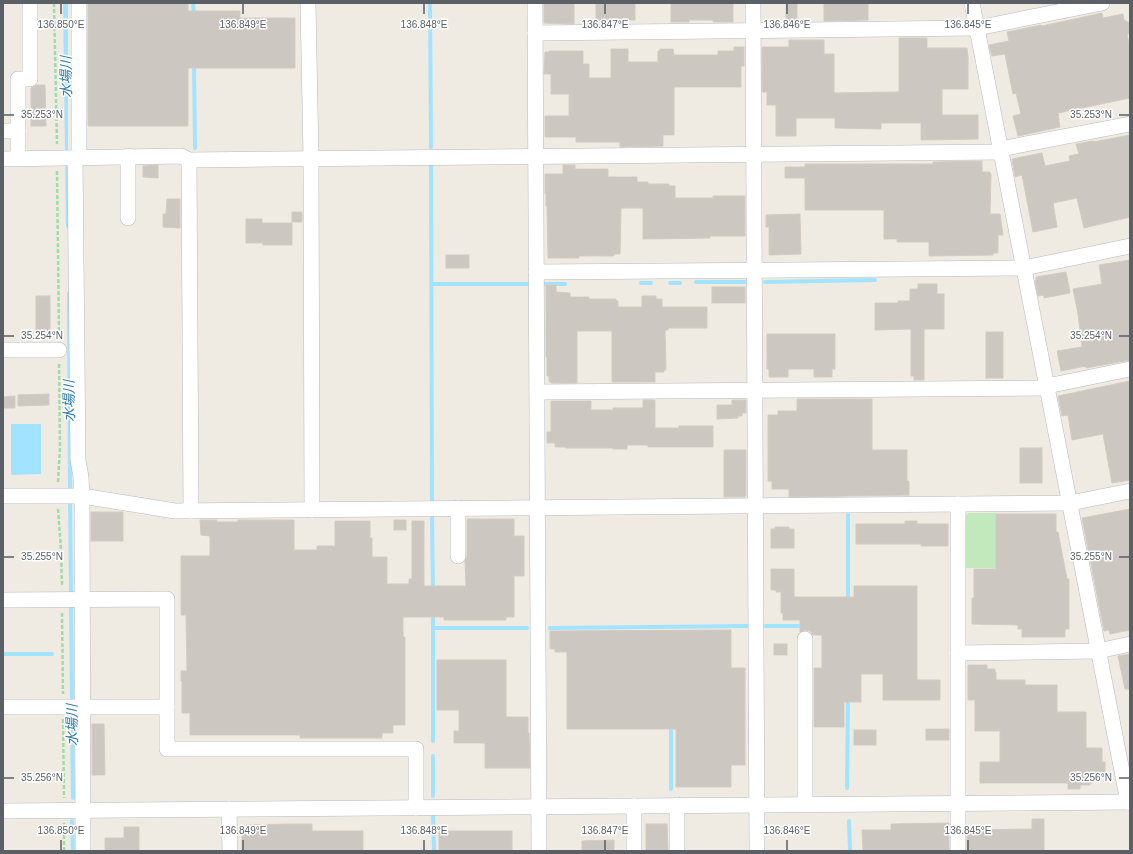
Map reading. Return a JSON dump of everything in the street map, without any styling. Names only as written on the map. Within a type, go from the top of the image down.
[{"type":"street","points":[[18,158],[18,79],[30,79],[30,3]]},
{"type":"street","points":[[79,3],[69,158],[78,460],[81,477],[72,600],[73,707],[83,810],[83,851]]},
{"type":"street","points":[[308,3],[311,158],[312,510]]},
{"type":"street","points":[[535,3],[539,851]]},
{"type":"street","points":[[753,3],[757,851]]},
{"type":"street","points":[[3,811],[1129,802],[1098,651],[972,3]]},
{"type":"street","points":[[535,33],[976,28],[1102,3]]},
{"type":"street","points":[[3,158],[181,156],[189,160],[1001,151],[1130,124]]},
{"type":"street","points":[[3,131],[18,131]]},
{"type":"street","points":[[128,156],[128,218]]},
{"type":"street","points":[[189,160],[191,511]]},
{"type":"street","points":[[536,272],[1024,268],[1130,246]]},
{"type":"street","points":[[3,350],[59,350]]},
{"type":"street","points":[[537,392],[1047,387],[1130,369]]},
{"type":"street","points":[[3,496],[79,496],[175,511],[191,511],[1070,503],[1130,491]]},
{"type":"street","points":[[958,504],[958,851]]},
{"type":"street","points":[[458,508],[458,556]]},
{"type":"street","points":[[3,600],[167,599],[167,749],[416,749],[416,808]]},
{"type":"street","points":[[805,639],[805,804]]},
{"type":"street","points":[[958,653],[1098,651],[1130,644]]},
{"type":"street","points":[[3,707],[167,706]]},
{"type":"street","points":[[677,805],[677,851]]},
{"type":"street","points":[[634,806],[634,851]]},
{"type":"street","points":[[229,809],[230,851]]},
{"type":"path","points":[[54,3],[69,158],[59,350],[59,496],[61,550],[72,600],[73,707],[64,810],[64,851]]},
{"type":"green space","points":[[968,513],[996,513],[996,568],[965,568],[965,517]]},
{"type":"water","points":[[63,3],[68,3],[68,152],[65,152]]},
{"type":"water","points":[[11,424],[41,424],[41,474],[11,475]]},
{"type":"building","points":[[88,3],[188,3],[188,11],[240,11],[240,18],[295,18],[295,68],[188,68],[188,126],[88,126]]},
{"type":"building","points":[[544,3],[574,3],[574,24],[544,23]]},
{"type":"building","points":[[596,3],[635,3],[635,20],[596,20]]},
{"type":"building","points":[[671,3],[733,3],[733,22],[689,20],[689,22],[671,22]]},
{"type":"building","points":[[786,3],[797,3],[797,21],[786,21]]},
{"type":"building","points":[[824,3],[868,3],[868,20],[824,21]]},
{"type":"building","points":[[1102,13],[1103,18],[1123,14],[1124,20],[1128,22],[1130,26],[1130,31],[1127,35],[1130,47],[1130,98],[1058,113],[1060,127],[1018,136],[1013,116],[1021,114],[1016,93],[1013,94],[1005,54],[992,56],[989,45],[1009,41],[1007,32]]},
{"type":"building","points":[[899,38],[927,38],[927,48],[967,48],[968,89],[942,89],[942,115],[978,115],[978,139],[921,140],[921,123],[881,123],[881,129],[835,128],[835,118],[796,118],[796,136],[776,136],[776,105],[767,105],[767,92],[762,92],[762,47],[789,47],[789,40],[824,40],[824,54],[834,54],[834,93],[899,92]]},
{"type":"building","points":[[734,47],[744,47],[744,66],[741,66],[741,87],[674,87],[674,135],[663,135],[663,146],[620,147],[620,142],[576,142],[576,137],[545,137],[545,116],[569,116],[569,94],[551,94],[551,74],[544,74],[545,52],[583,51],[583,64],[589,64],[589,78],[611,78],[611,49],[628,49],[628,62],[658,62],[658,51],[660,51],[660,49],[673,49],[674,55],[718,55],[718,51],[734,51]]},
{"type":"building","points":[[37,85],[45,85],[46,126],[31,126],[31,88]]},
{"type":"building","points":[[1130,135],[1130,217],[1084,228],[1077,198],[1053,203],[1057,227],[1033,232],[1022,175],[1015,177],[1012,159],[1042,153],[1045,166],[1070,161],[1069,156],[1079,154],[1076,144]]},
{"type":"building","points":[[982,161],[982,172],[990,172],[991,174],[990,214],[1000,214],[1003,235],[998,235],[998,253],[993,253],[993,255],[929,256],[929,242],[897,242],[897,239],[884,239],[884,210],[805,210],[805,178],[785,178],[785,167],[805,167],[805,164],[933,164],[933,162]]},
{"type":"building","points":[[158,165],[158,178],[143,177],[143,166]]},
{"type":"building","points":[[563,165],[575,165],[575,169],[608,169],[608,177],[637,177],[637,182],[648,182],[648,184],[669,184],[669,186],[675,186],[675,198],[745,196],[745,236],[643,239],[643,208],[621,208],[620,254],[614,254],[614,256],[579,256],[579,258],[548,258],[545,174],[563,174]]},
{"type":"building","points":[[167,199],[180,199],[180,228],[163,227],[163,214],[166,214]]},
{"type":"building","points":[[292,212],[302,212],[302,222],[292,222]]},
{"type":"building","points":[[800,214],[801,254],[769,255],[769,227],[766,227],[766,215]]},
{"type":"building","points":[[246,219],[262,219],[262,223],[292,223],[292,245],[263,245],[263,243],[246,243]]},
{"type":"building","points":[[446,255],[469,255],[469,268],[446,268]]},
{"type":"building","points":[[1130,260],[1130,360],[1061,371],[1057,351],[1082,347],[1073,289],[1102,284],[1099,265]]},
{"type":"building","points":[[1066,272],[1070,293],[1044,298],[1044,295],[1038,296],[1035,280],[1037,280],[1036,277]]},
{"type":"building","points":[[918,284],[937,284],[937,294],[944,294],[944,329],[924,329],[924,380],[914,380],[914,376],[911,376],[911,329],[875,330],[875,303],[898,303],[898,301],[910,301],[910,289],[918,289]]},
{"type":"building","points":[[546,285],[556,285],[556,292],[570,293],[570,297],[616,299],[616,301],[618,301],[618,307],[642,307],[642,296],[656,296],[656,299],[662,299],[662,307],[707,307],[707,328],[668,328],[668,330],[665,330],[666,370],[664,370],[664,372],[655,372],[655,382],[612,382],[612,331],[577,331],[577,383],[551,383],[549,382],[549,376],[547,376],[546,357]]},
{"type":"building","points":[[712,287],[745,287],[745,303],[712,303]]},
{"type":"building","points":[[36,296],[50,296],[50,334],[36,334]]},
{"type":"building","points":[[986,332],[1003,332],[1003,378],[986,378]]},
{"type":"building","points":[[767,334],[835,334],[835,369],[832,369],[832,377],[814,377],[814,369],[788,369],[788,377],[769,377],[769,369],[767,369]]},
{"type":"building","points":[[1130,381],[1130,480],[1112,483],[1103,434],[1072,440],[1068,415],[1062,416],[1058,396]]},
{"type":"building","points":[[49,394],[49,405],[18,406],[18,395]]},
{"type":"building","points":[[15,396],[15,408],[3,408],[3,397]]},
{"type":"building","points":[[797,399],[872,399],[872,450],[907,450],[907,481],[909,481],[909,495],[789,497],[789,489],[772,489],[772,481],[768,481],[768,415],[778,415],[778,411],[797,411]]},
{"type":"building","points":[[643,400],[655,400],[655,428],[713,426],[713,447],[648,447],[648,445],[627,445],[627,449],[566,448],[555,447],[555,443],[547,443],[547,432],[551,432],[551,401],[591,401],[591,410],[613,410],[613,408],[643,408]]},
{"type":"building","points":[[732,400],[746,400],[746,413],[742,413],[742,416],[738,416],[738,418],[717,419],[717,405],[732,405]]},
{"type":"building","points":[[1020,448],[1042,448],[1042,483],[1020,483]]},
{"type":"building","points":[[724,450],[746,450],[745,497],[724,497]]},
{"type":"building","points":[[1130,509],[1130,630],[1110,634],[1109,630],[1104,631],[1082,518]]},
{"type":"building","points":[[91,512],[123,512],[123,541],[91,541]]},
{"type":"building","points":[[996,514],[1056,514],[1056,532],[1058,532],[1067,579],[1069,579],[1069,629],[1065,629],[1065,637],[1022,637],[1022,629],[1018,629],[1018,625],[972,624],[974,569],[996,569]]},
{"type":"building","points":[[467,519],[514,519],[514,536],[524,536],[524,576],[514,576],[514,617],[506,617],[506,620],[444,620],[444,617],[403,617],[403,637],[405,637],[405,725],[393,725],[393,733],[382,733],[382,738],[300,738],[300,735],[190,735],[190,713],[182,713],[181,671],[187,671],[186,615],[181,615],[181,556],[210,556],[210,536],[201,535],[200,520],[238,522],[238,520],[294,520],[294,550],[317,550],[317,546],[335,546],[335,521],[370,521],[372,557],[387,557],[387,584],[409,584],[409,579],[412,579],[412,521],[424,521],[424,586],[466,586],[465,561],[467,556]]},
{"type":"building","points":[[394,520],[406,520],[406,530],[394,530]]},
{"type":"building","points":[[905,521],[917,521],[917,524],[948,524],[948,546],[921,546],[921,544],[856,544],[856,524],[905,524]]},
{"type":"building","points":[[775,527],[789,527],[789,529],[794,529],[794,548],[771,548],[771,529],[775,529]]},
{"type":"building","points":[[771,569],[794,569],[794,597],[854,597],[854,586],[917,586],[917,680],[940,680],[940,700],[883,700],[883,674],[861,674],[861,702],[844,702],[844,727],[814,727],[814,668],[822,668],[822,635],[813,635],[810,631],[805,630],[800,632],[800,620],[783,620],[783,613],[781,613],[781,592],[771,590]]},
{"type":"building","points":[[731,630],[731,668],[745,668],[745,765],[731,765],[731,787],[676,787],[676,729],[567,729],[567,652],[555,652],[555,649],[550,649],[550,631]]},
{"type":"building","points":[[774,644],[787,644],[787,655],[774,655]]},
{"type":"building","points":[[1130,654],[1130,689],[1125,689],[1118,656]]},
{"type":"building","points":[[437,660],[506,660],[506,717],[528,717],[530,768],[485,768],[485,743],[454,743],[454,731],[459,731],[459,710],[437,710]]},
{"type":"building","points":[[968,665],[987,665],[987,669],[995,669],[996,680],[1025,680],[1025,685],[1057,685],[1057,712],[1086,712],[1086,748],[1102,748],[1102,762],[1105,762],[1105,776],[1092,776],[1092,783],[1090,783],[1090,785],[1080,785],[1080,789],[1068,789],[1068,783],[980,783],[980,762],[1000,762],[1000,731],[975,731],[975,700],[968,700]]},
{"type":"building","points":[[92,724],[104,724],[105,775],[92,775]]},
{"type":"building","points":[[926,729],[949,729],[949,740],[926,740]]},
{"type":"building","points":[[854,730],[876,730],[876,745],[854,745]]},
{"type":"building","points":[[1032,819],[1044,819],[1044,851],[967,851],[967,830],[1032,829]]},
{"type":"building","points":[[949,823],[949,851],[863,851],[862,830],[891,830],[891,824]]},
{"type":"building","points":[[312,824],[312,831],[363,831],[363,851],[242,851],[242,831],[246,831],[246,825]]},
{"type":"building","points":[[646,824],[667,824],[668,851],[646,851]]},
{"type":"building","points":[[124,827],[139,827],[139,851],[105,851],[105,838],[124,838]]},
{"type":"building","points":[[439,831],[512,831],[512,851],[439,851]]},
{"type":"building","points":[[614,840],[614,851],[582,851],[582,841]]},
{"type":"waterway","points":[[193,3],[194,15]]},
{"type":"waterway","points":[[430,3],[431,147]]},
{"type":"waterway","points":[[194,64],[195,148]]},
{"type":"waterway","name":"水場川","points":[[67,161],[68,226]]},
{"type":"waterway","points":[[431,163],[432,502]]},
{"type":"waterway","points":[[765,282],[875,280]]},
{"type":"waterway","points":[[696,282],[749,282]]},
{"type":"waterway","points":[[641,283],[651,283]]},
{"type":"waterway","points":[[670,283],[680,283]]},
{"type":"waterway","points":[[432,284],[528,284]]},
{"type":"waterway","points":[[544,284],[565,284]]},
{"type":"waterway","name":"水場川","points":[[69,293],[70,492]]},
{"type":"waterway","name":"水場川","points":[[70,499],[71,596]]},
{"type":"waterway","points":[[848,515],[848,602]]},
{"type":"waterway","points":[[432,516],[433,591]]},
{"type":"waterway","name":"水場川","points":[[71,603],[72,704]]},
{"type":"waterway","points":[[433,611],[433,741]]},
{"type":"waterway","points":[[550,628],[748,626]]},
{"type":"waterway","points":[[765,626],[805,626]]},
{"type":"waterway","points":[[433,628],[527,628]]},
{"type":"waterway","points":[[3,654],[52,654]]},
{"type":"waterway","points":[[847,788],[848,696]]},
{"type":"waterway","name":"水場川","points":[[72,711],[73,798]]},
{"type":"waterway","points":[[671,725],[671,789]]},
{"type":"waterway","points":[[433,756],[433,796]]},
{"type":"waterway","points":[[433,816],[434,851]]},
{"type":"waterway","name":"水場川","points":[[72,821],[73,851]]},
{"type":"waterway","points":[[849,821],[850,851]]}]
